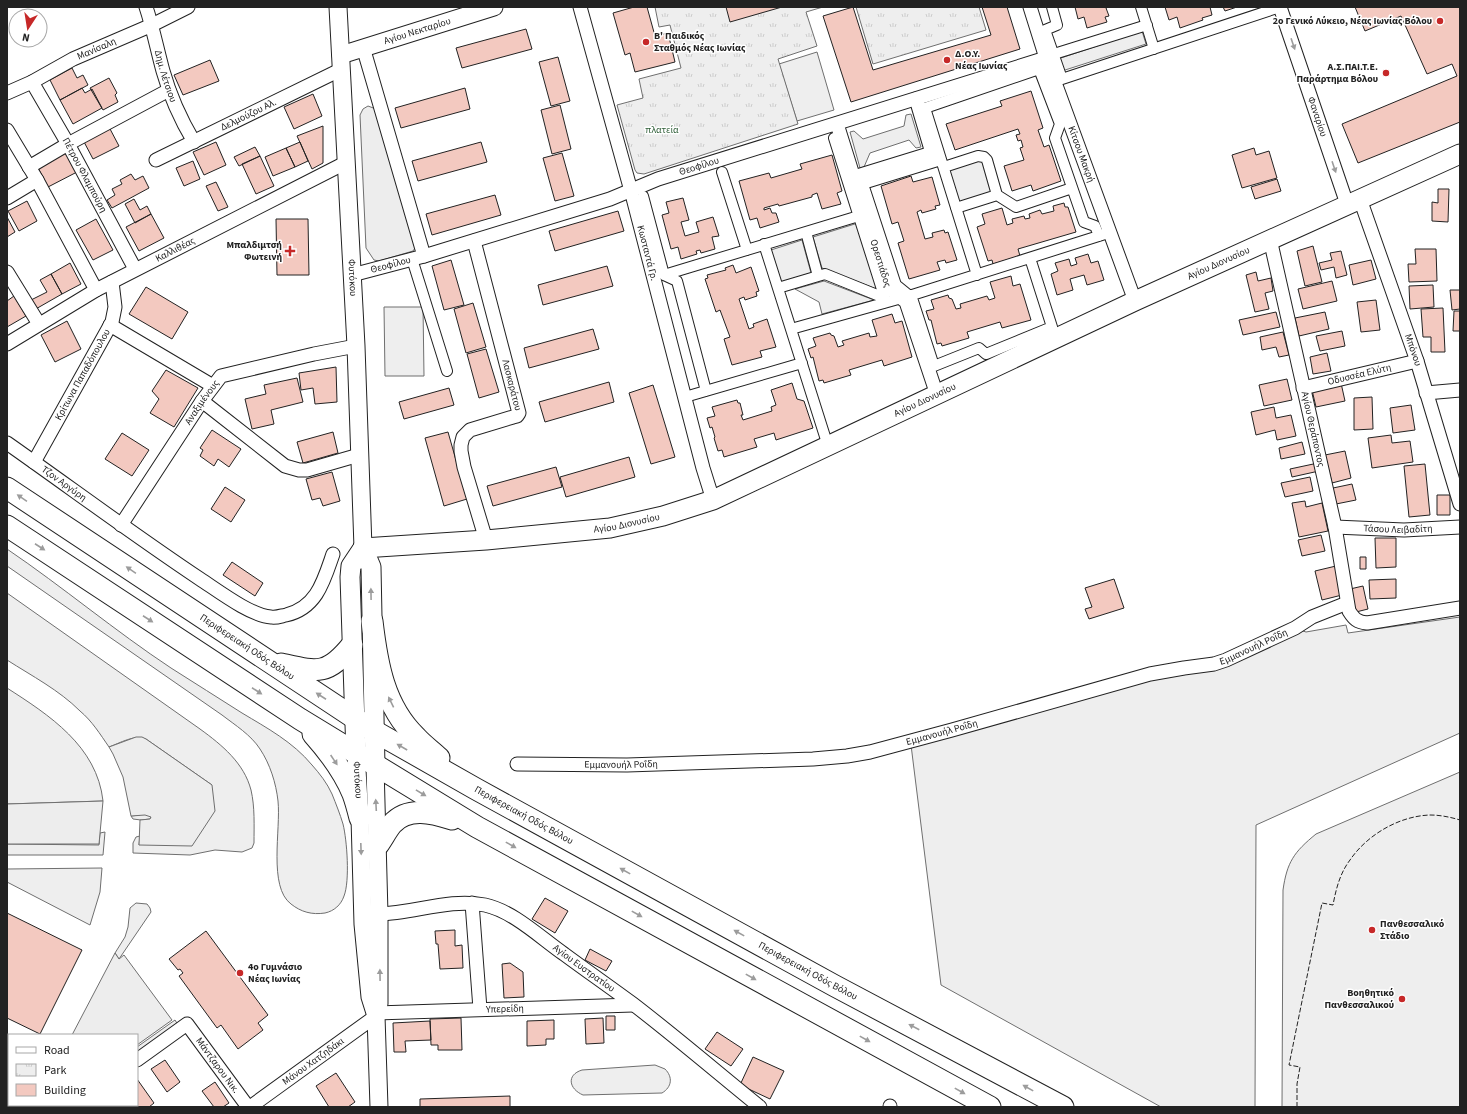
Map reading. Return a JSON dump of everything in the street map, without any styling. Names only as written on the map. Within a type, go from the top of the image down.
[{"type":"main road","name":"Αγίου Διονυσίου","points":[[363,548],[486,540],[610,528],[663,516],[713,500],[1135,301],[1353,201],[1460,154]]},
{"type":"main road","name":"Περιφερειακή Οδός Βόλου","points":[[7,488],[374,731],[476,789],[835,986],[1063,1107]]},
{"type":"main road","points":[[7,526],[300,719],[477,827],[990,1107]]},
{"type":"main road","name":"Φυτόκου","points":[[363,548],[371,567],[375,766]]},
{"type":"main road","name":"Φυτόκου","points":[[356,754],[350,577],[351,566],[363,548]]},
{"type":"main road","points":[[372,621],[375,652],[382,681],[397,714],[415,737],[476,789]]},
{"type":"main road","points":[[268,661],[310,671],[320,670],[338,661],[352,645]]},
{"type":"main road","points":[[300,719],[328,752],[343,774],[353,794],[360,818]]},
{"type":"main road","points":[[378,845],[392,823],[410,813],[432,813],[477,827]]},
{"type":"street","name":"Δημ. Λέτσιου","points":[[146,7],[169,90],[194,142]]},
{"type":"street","name":"Μανίσαλη","points":[[7,93],[32,82],[73,59],[152,25],[188,7]]},
{"type":"street","name":"Φυτόκου","points":[[338,7],[356,346],[363,548]]},
{"type":"street","name":"Αγίου Νεκταρίου","points":[[341,62],[363,48],[494,7]]},
{"type":"street","name":"Κωσταντά Γρ.","points":[[580,7],[637,193],[685,397],[713,500]]},
{"type":"street","name":"Κίτσου Μακρή","points":[[1030,7],[1050,56],[1104,234],[1135,301]]},
{"type":"street","points":[[1052,7],[1057,25],[1045,30],[1050,56],[1062,79],[1280,7]]},
{"type":"street","points":[[1141,7],[1154,49]]},
{"type":"street","name":"Φαναρίου","points":[[1280,7],[1353,201]]},
{"type":"street","points":[[1050,56],[1147,24]]},
{"type":"street","points":[[363,48],[448,371]]},
{"type":"street","name":"Θεοφίλου","points":[[352,275],[474,241],[610,199],[637,193],[658,179],[1050,56]]},
{"type":"street","name":"Δελμούζου Αλ.","points":[[156,160],[194,142],[341,62]]},
{"type":"street","points":[[791,329],[905,297],[977,275],[1104,234],[1096,226],[1084,222],[1055,138],[1060,124],[1040,70],[925,108],[977,275]]},
{"type":"street","name":"Πέτρου Φλαμπούρη","points":[[32,82],[68,144],[135,269]]},
{"type":"street","points":[[29,167],[68,144],[169,90]]},
{"type":"street","points":[[854,177],[932,153],[916,99]]},
{"type":"street","name":"Ορεστιάδος","points":[[837,124],[888,287],[905,297],[937,395]]},
{"type":"street","points":[[7,130],[37,180],[96,290]]},
{"type":"street","points":[[834,138],[865,214],[885,303]]},
{"type":"street","points":[[865,214],[864,184],[978,156],[984,157],[987,160],[997,195],[1016,207],[1072,188]]},
{"type":"street","name":"Καλλιθέας","points":[[7,344],[96,290],[135,269],[347,162]]},
{"type":"street","points":[[722,172],[747,250]]},
{"type":"street","points":[[7,198],[37,180]]},
{"type":"street","points":[[637,193],[664,275],[677,281],[706,391]]},
{"type":"street","points":[[956,208],[997,195]]},
{"type":"street","name":"Μπόνου","points":[[1353,201],[1417,361],[1460,504]]},
{"type":"street","points":[[664,275],[865,214]]},
{"type":"street","points":[[806,232],[818,276]]},
{"type":"street","name":"Αγίου Θεράποντος","points":[[1270,239],[1335,527],[1349,611],[1354,619],[1367,623],[1460,608]]},
{"type":"street","name":"Λασκαράτου","points":[[474,241],[518,413],[517,416],[470,430],[464,437],[461,451],[464,467],[486,540]]},
{"type":"street","points":[[764,244],[828,446]]},
{"type":"street","points":[[905,297],[912,298],[934,366],[979,348],[986,354],[1052,327],[1030,258]]},
{"type":"street","points":[[7,272],[39,324]]},
{"type":"street","points":[[778,288],[825,274],[882,297],[885,303]]},
{"type":"street","name":"Κρίτωνα Παπαδόπουλου","points":[[34,462],[110,324],[114,310],[112,282]]},
{"type":"street","points":[[110,324],[213,386]]},
{"type":"street","name":"Αναξιμένους","points":[[122,524],[218,379],[225,375],[314,354],[356,346]]},
{"type":"street","name":"Οδυσσέα Ελύτη","points":[[1303,388],[1417,361]]},
{"type":"street","points":[[685,397],[802,363]]},
{"type":"street","points":[[1426,393],[1460,390]]},
{"type":"street","points":[[202,401],[276,460],[292,469],[307,470],[359,454]]},
{"type":"street","name":"Τζον Αργύρη","points":[[7,443],[148,544],[243,606],[262,615],[272,617],[294,613],[305,606],[318,594],[333,554]]},
{"type":"street","name":"Τάσου Λειβαδίτη","points":[[1335,527],[1404,530],[1460,527]]},
{"type":"street","name":"Εμμανουήλ Ροΐδη","points":[[517,764],[627,765],[814,759],[870,752],[1150,674],[1214,664],[1236,656],[1295,628],[1312,617],[1347,603]]},
{"type":"street","name":"Φυτόκου","points":[[356,754],[360,818],[362,924],[370,997],[376,1014],[379,1107]]},
{"type":"street","name":"Φυτόκου","points":[[375,766],[378,845],[380,996],[376,1014]]},
{"type":"street","points":[[472,903],[480,1009]]},
{"type":"street","name":"Αγίου Ευστρατίου","points":[[379,914],[394,913],[443,904],[472,903],[495,908],[515,919],[633,1005],[760,1107]]},
{"type":"street","name":"Υπερείδη","points":[[376,1014],[480,1009],[633,1005]]},
{"type":"street","name":"Μάνου Χατζηδάκι","points":[[249,1107],[376,1014]]},
{"type":"street","name":"Μάντζαρου Νικ.","points":[[138,1059],[187,1024],[249,1107]]},
{"type":"green space","name":"πλατεία","points":[[655,7],[823,7],[806,12],[817,46],[778,59],[798,124],[644,174],[637,173],[617,105],[643,98],[639,79],[681,68],[670,25],[659,27]]},
{"type":"green space","points":[[856,7],[979,7],[986,30],[873,64]]},
{"type":"green space","points":[[1142,31],[1146,44],[1062,71],[1058,59]]},
{"type":"green space","points":[[817,52],[834,110],[797,121],[779,64]]},
{"type":"green space","points":[[911,114],[921,147],[916,148],[909,140],[870,153],[864,167],[860,168],[850,132],[854,131],[863,139],[904,126],[906,115]]},
{"type":"green space","points":[[982,159],[993,193],[958,204],[947,170]]},
{"type":"green space","points":[[858,223],[879,290],[822,268],[813,237]]},
{"type":"green space","points":[[802,240],[811,273],[781,282],[771,250]]},
{"type":"green space","points":[[824,281],[874,300],[822,314],[819,302],[795,289]]},
{"type":"green space","points":[[384,307],[423,307],[424,376],[385,376]]},
{"type":"green space","points":[[7,549],[150,654],[270,730],[288,742],[305,757],[328,786],[343,824],[347,850],[347,881],[344,896],[337,907],[325,913],[316,914],[303,911],[295,907],[284,896],[280,885],[278,871],[278,801],[276,787],[267,761],[252,739],[222,715],[7,566]]},
{"type":"green space","points":[[7,593],[200,729],[231,755],[243,771],[251,790],[254,816],[254,843],[252,848],[242,852],[215,850],[190,855],[133,853],[133,843],[136,837],[140,836],[139,845],[212,785],[146,739],[132,738],[109,747],[92,723],[72,703],[7,660]]},
{"type":"green space","points":[[1460,617],[1460,733],[1256,825],[1255,1107],[1161,1107],[941,985],[911,745],[1176,672],[1300,630],[1306,632],[1346,625],[1348,633]]},
{"type":"green space","points":[[7,688],[39,709],[54,721],[81,748],[99,781],[103,801],[7,804]]},
{"type":"green space","points":[[137,752],[148,815],[151,818],[150,819],[133,819],[131,816],[140,815]]},
{"type":"green space","name":"Πανθεσσαλικό Στάδιο","points":[[1460,772],[1460,1107],[1282,1107],[1283,890],[1289,865],[1302,846],[1316,834]]},
{"type":"green space","points":[[105,832],[103,855],[7,855],[7,844],[99,845],[100,833]]},
{"type":"green space","points":[[102,868],[100,892],[90,925],[7,882],[7,869]]},
{"type":"green space","points":[[136,903],[147,904],[151,912],[119,959],[115,953],[125,937],[128,927],[130,908]]},
{"type":"green space","points":[[175,1020],[178,1025],[138,1053],[138,1046]]},
{"type":"green space","points":[[655,1065],[665,1069],[668,1072],[670,1079],[668,1088],[662,1093],[583,1095],[572,1086],[571,1082],[573,1075],[582,1070]]},
{"type":"shaded area","points":[[368,106],[376,109],[415,248],[413,251],[379,261],[374,260],[366,248],[360,115],[363,109]]},
{"type":"shaded area","points":[[136,737],[146,739],[212,785],[215,811],[192,846],[139,845],[140,820],[150,819],[151,817],[145,815],[131,816],[123,777],[109,747]]},
{"type":"shaded area","points":[[103,801],[99,844],[7,844],[7,804]]},
{"type":"shaded area","points":[[115,953],[119,959],[124,955],[172,1020],[138,1044],[138,1034],[73,1034]]},
{"type":"shaded area","points":[[7,1070],[8,1106],[50,1106],[48,1107],[7,1107]]},
{"type":"building","name":"Β' Παιδικός Σταθμός Νέας Ιωνίας","points":[[634,7],[647,7],[655,36],[668,33],[675,62],[635,72],[630,53],[625,55],[613,13]]},
{"type":"building","points":[[726,7],[782,7],[730,22]]},
{"type":"building","name":"Δ.Ο.Υ. Νέας Ιωνίας","points":[[853,7],[873,70],[991,35],[982,7],[1007,7],[1020,49],[851,102],[823,16]]},
{"type":"building","points":[[1075,7],[1109,7],[1106,8],[1109,16],[1105,17],[1107,22],[1087,28],[1084,17],[1078,19]]},
{"type":"building","points":[[1165,7],[1210,7],[1212,15],[1202,18],[1203,20],[1180,28],[1177,17],[1169,20]]},
{"type":"building","points":[[1223,7],[1237,7],[1225,11]]},
{"type":"building","points":[[1355,7],[1460,7],[1460,122],[1358,163],[1342,124],[1457,76],[1452,64],[1427,74],[1401,16],[1365,31]]},
{"type":"building","points":[[526,29],[532,49],[462,68],[456,48]]},
{"type":"building","points":[[558,57],[570,101],[551,106],[539,62]]},
{"type":"building","points":[[210,60],[219,81],[183,95],[174,75]]},
{"type":"building","points":[[72,68],[77,78],[83,75],[88,85],[60,100],[50,80]]},
{"type":"building","points":[[109,78],[117,93],[115,95],[118,102],[103,110],[90,88]]},
{"type":"building","points":[[82,88],[85,93],[92,89],[102,108],[73,124],[60,100]]},
{"type":"building","points":[[465,88],[470,109],[401,128],[395,108]]},
{"type":"building","points":[[1031,91],[1043,128],[1038,130],[1044,147],[1049,145],[1061,181],[1033,191],[1031,185],[1012,191],[1004,166],[1024,160],[1020,148],[1023,147],[1021,140],[1018,141],[1016,135],[1020,134],[1018,129],[955,150],[946,124],[1002,106],[1000,101]]},
{"type":"building","points":[[313,94],[322,116],[294,129],[284,107]]},
{"type":"building","points":[[560,105],[571,149],[552,154],[541,110]]},
{"type":"building","points":[[323,126],[323,163],[312,169],[297,136]]},
{"type":"building","points":[[109,127],[119,146],[93,159],[83,140]]},
{"type":"building","points":[[216,142],[226,165],[204,175],[193,152]]},
{"type":"building","points":[[300,142],[308,161],[295,167],[286,148]]},
{"type":"building","points":[[481,142],[487,162],[418,181],[412,161]]},
{"type":"building","points":[[255,147],[260,156],[239,166],[234,157]]},
{"type":"building","points":[[286,148],[295,167],[273,176],[265,157]]},
{"type":"building","points":[[1254,148],[1256,155],[1269,151],[1277,178],[1242,188],[1232,155]]},
{"type":"building","points":[[65,150],[77,172],[48,187],[37,166]]},
{"type":"building","points":[[562,153],[574,196],[555,201],[543,158]]},
{"type":"building","points":[[832,155],[842,191],[837,193],[841,204],[822,209],[817,193],[812,195],[812,197],[779,206],[778,204],[764,208],[764,210],[770,208],[772,213],[776,213],[779,222],[760,228],[757,218],[750,220],[739,181],[769,173],[771,178],[802,169],[800,164]]},
{"type":"building","points":[[260,156],[274,186],[256,194],[242,164]]},
{"type":"building","points":[[193,161],[200,179],[184,186],[176,168]]},
{"type":"building","points":[[131,174],[135,180],[143,176],[149,188],[112,208],[107,200],[115,195],[112,189],[122,184],[120,180]]},
{"type":"building","points":[[911,176],[913,182],[932,177],[940,205],[935,206],[936,209],[922,213],[921,210],[917,212],[925,239],[933,237],[932,233],[944,230],[945,233],[948,232],[957,260],[946,263],[945,260],[937,262],[940,270],[909,279],[898,243],[904,241],[898,222],[892,224],[881,186]]},
{"type":"building","points":[[1277,179],[1281,191],[1255,199],[1251,187]]},
{"type":"building","points":[[216,182],[228,207],[218,211],[206,186]]},
{"type":"building","points":[[1438,189],[1449,189],[1448,222],[1432,221],[1432,202],[1438,203]]},
{"type":"building","points":[[495,195],[501,215],[432,235],[426,214]]},
{"type":"building","points":[[683,198],[689,220],[681,222],[685,236],[699,232],[696,222],[713,217],[719,236],[712,237],[715,249],[701,253],[700,250],[696,251],[697,254],[681,259],[678,247],[671,249],[662,215],[669,213],[666,202]]},
{"type":"building","points":[[134,199],[140,210],[147,206],[151,214],[135,223],[125,204]]},
{"type":"building","points":[[27,201],[37,221],[19,231],[8,211]]},
{"type":"building","points":[[1064,203],[1065,207],[1068,207],[1076,232],[1018,249],[1020,256],[993,264],[992,260],[988,261],[977,227],[985,224],[982,214],[1002,208],[1007,225],[1013,223],[1012,219],[1024,216],[1025,219],[1030,218],[1029,214],[1040,210],[1042,214],[1054,211],[1053,206]]},
{"type":"building","points":[[618,211],[624,231],[555,251],[549,231]]},
{"type":"building","points":[[151,214],[164,238],[139,251],[126,227]]},
{"type":"building","points":[[7,217],[15,232],[7,237]]},
{"type":"building","points":[[96,219],[113,250],[93,260],[76,230]]},
{"type":"building","points":[[276,219],[308,219],[309,275],[277,275]]},
{"type":"building","points":[[1313,246],[1322,282],[1305,286],[1297,251]]},
{"type":"building","points":[[1415,249],[1436,249],[1437,281],[1409,282],[1408,264],[1416,264]]},
{"type":"building","points":[[1341,251],[1347,275],[1336,278],[1334,267],[1321,270],[1319,263],[1332,260],[1330,253]]},
{"type":"building","points":[[1088,254],[1091,263],[1098,261],[1104,280],[1087,285],[1084,275],[1070,279],[1073,290],[1057,295],[1051,274],[1058,271],[1055,263],[1069,259],[1071,266],[1077,264],[1075,258]]},
{"type":"building","points":[[451,260],[464,305],[444,310],[432,266]]},
{"type":"building","points":[[1371,260],[1376,279],[1353,285],[1349,265]]},
{"type":"building","points":[[70,263],[81,284],[62,294],[51,274]]},
{"type":"building","points":[[733,265],[736,273],[751,267],[759,291],[756,292],[757,296],[745,300],[744,297],[739,299],[749,329],[754,327],[753,324],[767,319],[776,347],[760,351],[762,357],[732,365],[724,339],[730,337],[720,310],[716,312],[705,279],[708,278],[707,275],[726,270],[725,268]]},
{"type":"building","points":[[607,266],[613,286],[543,305],[538,285]]},
{"type":"building","points":[[1256,272],[1258,281],[1271,278],[1273,291],[1265,293],[1269,309],[1255,312],[1246,275]]},
{"type":"building","points":[[51,274],[62,294],[34,310],[29,301],[47,292],[40,280]]},
{"type":"building","points":[[1011,276],[1013,286],[1020,284],[1031,320],[1002,328],[1000,322],[967,332],[969,338],[942,346],[941,343],[937,344],[931,320],[929,320],[926,311],[934,309],[931,300],[948,295],[949,298],[952,299],[956,309],[961,308],[960,304],[987,296],[989,300],[995,298],[990,282]]},
{"type":"building","points":[[1332,281],[1337,301],[1303,309],[1298,289]]},
{"type":"building","points":[[1433,285],[1434,307],[1410,309],[1409,286]]},
{"type":"building","points":[[146,287],[188,312],[172,339],[129,314]]},
{"type":"building","points":[[1450,290],[1460,290],[1460,309],[1452,310]]},
{"type":"building","points":[[14,296],[26,316],[7,327],[7,301]]},
{"type":"building","points":[[1376,300],[1380,330],[1361,332],[1357,302]]},
{"type":"building","points":[[473,303],[486,347],[466,353],[454,309]]},
{"type":"building","points":[[1443,308],[1445,352],[1431,352],[1431,337],[1423,337],[1421,309]]},
{"type":"building","points":[[1454,311],[1460,311],[1460,331],[1453,331]]},
{"type":"building","points":[[1276,312],[1280,327],[1243,335],[1239,320]]},
{"type":"building","points":[[1325,312],[1329,329],[1299,336],[1295,318]]},
{"type":"building","points":[[892,314],[895,323],[902,321],[912,357],[884,366],[882,360],[849,370],[851,375],[824,383],[823,380],[819,381],[813,357],[811,358],[808,349],[816,346],[813,338],[830,333],[834,336],[838,347],[844,345],[842,341],[869,333],[870,337],[877,336],[872,320]]},
{"type":"building","points":[[67,321],[81,349],[55,362],[41,335]]},
{"type":"building","points":[[593,329],[599,349],[529,368],[524,348]]},
{"type":"building","points":[[1342,331],[1345,346],[1320,351],[1316,336]]},
{"type":"building","points":[[1283,332],[1289,355],[1279,357],[1276,347],[1262,350],[1260,337]]},
{"type":"building","points":[[486,349],[499,392],[479,398],[467,354]]},
{"type":"building","points":[[1327,353],[1331,371],[1313,374],[1310,357]]},
{"type":"building","points":[[336,367],[337,402],[315,404],[313,388],[301,390],[299,373]]},
{"type":"building","points":[[166,370],[198,388],[174,427],[150,413],[159,399],[152,391]]},
{"type":"building","points":[[297,378],[303,402],[271,410],[274,424],[252,429],[245,399],[266,394],[264,385]]},
{"type":"building","points":[[1287,379],[1292,400],[1264,406],[1259,385]]},
{"type":"building","points":[[609,382],[614,402],[545,422],[539,402]]},
{"type":"building","points":[[792,383],[797,399],[804,401],[813,428],[776,440],[774,433],[754,439],[757,447],[724,457],[722,450],[718,451],[712,427],[710,428],[707,418],[715,416],[712,407],[737,400],[738,403],[740,403],[743,420],[772,411],[771,407],[776,405],[771,390]]},
{"type":"building","points":[[1341,383],[1345,401],[1316,407],[1312,390]]},
{"type":"building","points":[[653,385],[675,457],[651,464],[629,393]]},
{"type":"building","points":[[449,388],[454,405],[404,419],[399,402]]},
{"type":"building","points":[[1372,397],[1373,429],[1354,430],[1354,398]]},
{"type":"building","points":[[1411,405],[1415,430],[1393,433],[1390,408]]},
{"type":"building","points":[[1274,407],[1276,418],[1291,415],[1296,436],[1277,440],[1275,430],[1256,435],[1251,412]]},
{"type":"building","points":[[212,430],[241,449],[229,467],[218,459],[214,466],[200,456],[203,450],[200,448]]},
{"type":"building","points":[[333,432],[338,453],[303,463],[297,442]]},
{"type":"building","points":[[448,432],[467,499],[444,506],[425,438]]},
{"type":"building","points":[[122,433],[149,450],[132,476],[105,459]]},
{"type":"building","points":[[1391,435],[1392,443],[1410,441],[1413,462],[1372,468],[1368,438]]},
{"type":"building","points":[[1302,442],[1305,454],[1281,459],[1279,448]]},
{"type":"building","points":[[1345,451],[1351,478],[1332,483],[1325,455]]},
{"type":"building","points":[[629,457],[635,477],[566,497],[560,477]]},
{"type":"building","points":[[1318,463],[1319,471],[1292,477],[1290,469]]},
{"type":"building","points":[[1425,464],[1430,515],[1409,517],[1404,466]]},
{"type":"building","points":[[556,467],[562,487],[493,506],[487,486]]},
{"type":"building","points":[[332,472],[340,501],[323,506],[320,498],[312,500],[306,479]]},
{"type":"building","points":[[1310,477],[1313,491],[1285,497],[1281,483]]},
{"type":"building","points":[[1352,484],[1356,500],[1336,504],[1333,488]]},
{"type":"building","points":[[225,487],[245,500],[231,522],[211,509]]},
{"type":"building","points":[[1437,495],[1450,495],[1450,515],[1437,515]]},
{"type":"building","points":[[1305,501],[1306,507],[1322,503],[1328,531],[1299,537],[1292,503]]},
{"type":"building","points":[[1321,535],[1325,551],[1302,556],[1298,540]]},
{"type":"building","points":[[1375,538],[1396,538],[1396,567],[1376,568]]},
{"type":"building","points":[[1360,557],[1366,557],[1366,569],[1360,569]]},
{"type":"building","points":[[232,562],[263,583],[255,596],[223,575]]},
{"type":"building","points":[[1336,566],[1342,595],[1322,600],[1315,571]]},
{"type":"building","points":[[1114,579],[1124,608],[1089,619],[1085,609],[1092,607],[1085,588]]},
{"type":"building","points":[[1396,579],[1396,598],[1370,599],[1369,580]]},
{"type":"building","points":[[1363,586],[1368,609],[1356,612],[1350,589]]},
{"type":"building","points":[[545,898],[568,911],[555,933],[532,919]]},
{"type":"building","points":[[7,913],[82,950],[40,1034],[7,1018]]},
{"type":"building","points":[[455,930],[455,946],[462,945],[463,968],[440,969],[438,944],[436,944],[435,931]]},
{"type":"building","points":[[206,931],[268,1015],[258,1023],[263,1030],[238,1049],[221,1025],[217,1028],[179,976],[183,973],[180,969],[178,970],[169,959]]},
{"type":"building","points":[[590,949],[612,961],[606,971],[585,960]]},
{"type":"building","points":[[510,963],[523,972],[524,997],[504,998],[502,964]]},
{"type":"building","points":[[606,1016],[615,1016],[615,1030],[606,1030]]},
{"type":"building","points":[[461,1018],[462,1050],[438,1050],[438,1045],[431,1045],[430,1019]]},
{"type":"building","points":[[603,1018],[604,1043],[586,1044],[585,1019]]},
{"type":"building","points":[[554,1020],[554,1039],[546,1039],[546,1045],[527,1046],[527,1021]]},
{"type":"building","points":[[430,1021],[431,1040],[405,1041],[406,1052],[394,1052],[393,1023]]},
{"type":"building","points":[[717,1032],[743,1049],[731,1066],[705,1049]]},
{"type":"building","points":[[753,1057],[784,1071],[770,1099],[740,1085]]},
{"type":"building","points":[[165,1060],[180,1082],[167,1092],[151,1069]]},
{"type":"building","points":[[336,1073],[355,1102],[348,1107],[329,1107],[316,1086]]},
{"type":"building","points":[[138,1080],[154,1103],[149,1107],[135,1107],[138,1106]]},
{"type":"building","points":[[215,1082],[229,1103],[223,1107],[214,1107],[202,1091]]},
{"type":"building","points":[[510,1096],[510,1107],[420,1107],[420,1099]]},
{"type":"fence","points":[[1297,1107],[1297,1084],[1300,1067],[1289,1065],[1322,903],[1333,905],[1339,881],[1347,865],[1365,843],[1385,828],[1418,816],[1438,815],[1460,820]]},
{"type":"place","name":"2ο Γενικό Λύκειο, Νέας Ιωνίας Βόλου","points":[[1440,21]]},
{"type":"place","name":"Β' Παιδικός Σταθμός Νέας Ιωνίας","points":[[646,42]]},
{"type":"place","name":"Δ.Ο.Υ. Νέας Ιωνίας","points":[[947,60]]},
{"type":"place","name":"Α.Σ.ΠΑΙ.Τ.Ε. Παράρτημα Βόλου","points":[[1386,73]]},
{"type":"place","name":"Μπαλδιμτσή Φωτεινή","points":[[290,251]]},
{"type":"place","name":"Πανθεσσαλικό Στάδιο","points":[[1372,930]]},
{"type":"place","name":"4ο Γυμνάσιο Νέας Ιωνίας","points":[[240,973]]},
{"type":"place","name":"Βοηθητικό Πανθεσσαλικού","points":[[1402,999]]}]
